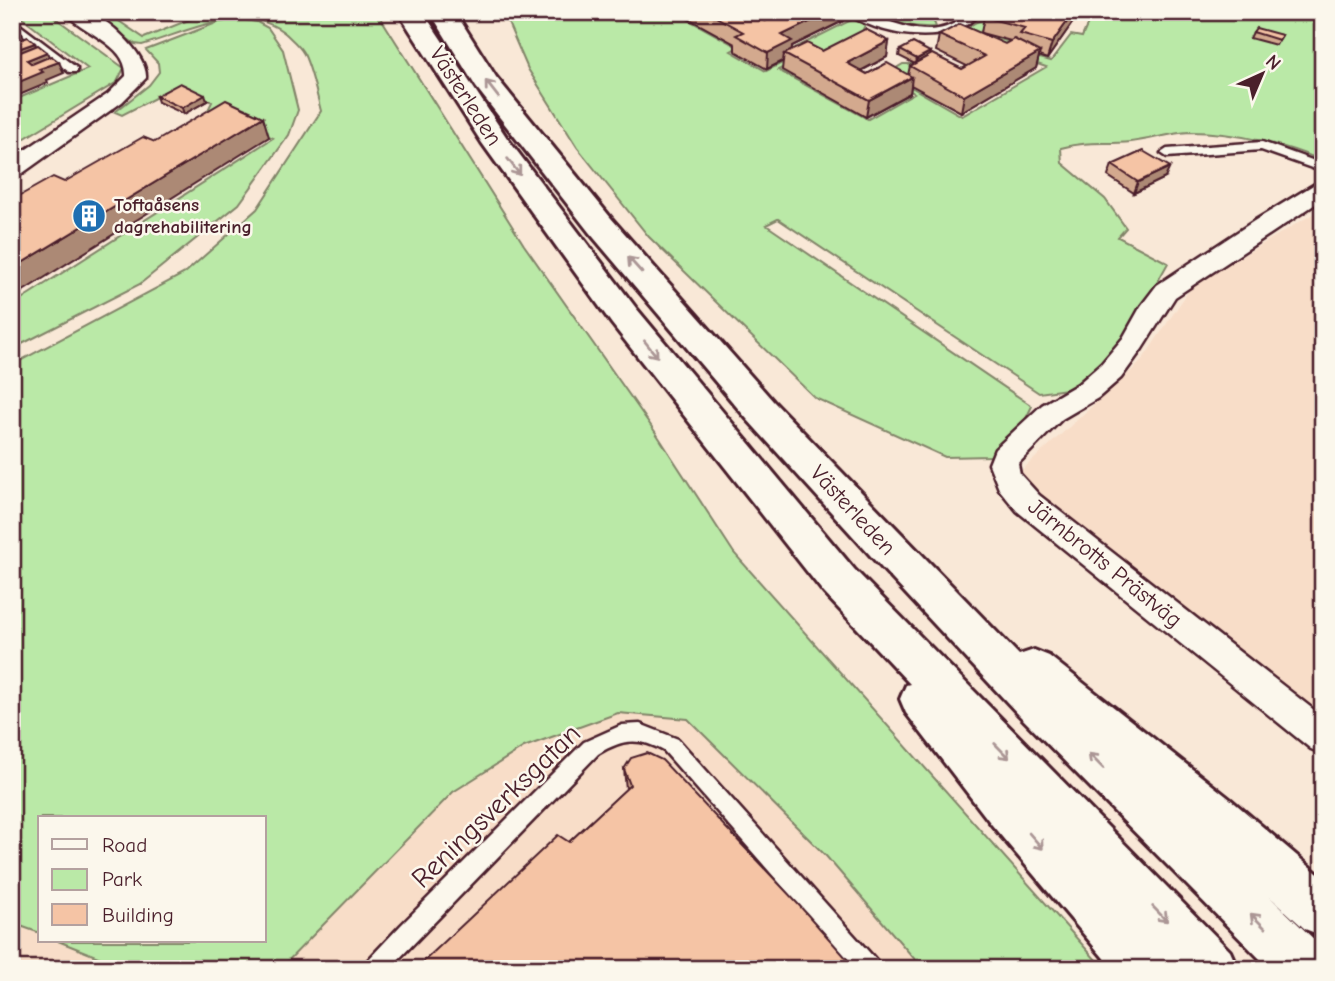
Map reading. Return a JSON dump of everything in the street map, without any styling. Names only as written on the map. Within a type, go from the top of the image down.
[{"type":"highway","name":"Västerleden","points":[[410,12],[496,143],[616,305],[839,582],[1212,969]]},
{"type":"highway","name":"Västerleden","points":[[442,12],[485,80],[600,225],[753,402],[894,555],[1035,701],[1307,969]]},
{"type":"highway","points":[[786,518],[832,585],[1009,809],[1147,969]]},
{"type":"highway","points":[[894,555],[1213,815],[1323,911]]},
{"type":"street","points":[[12,170],[115,99],[136,78],[137,64],[129,52],[74,12]]},
{"type":"street","name":"Järnbrotts Prästväg","points":[[1323,189],[1262,226],[1166,291],[1111,371],[1088,391],[1052,412],[1002,464],[1004,474],[1028,503],[1323,738]]},
{"type":"lane","points":[[850,12],[894,28],[933,33],[962,25],[970,18],[970,12]]},
{"type":"lane","points":[[12,22],[73,70]]},
{"type":"lane","points":[[1167,153],[1262,146],[1323,167]]},
{"type":"lane","name":"Reningsverksgatan","points":[[375,969],[408,932],[591,748],[614,734],[632,730],[654,735],[671,745],[869,969]]},
{"type":"shaded area","points":[[1323,208],[1323,752],[1002,488],[1141,362],[1192,286]]},
{"type":"shaded area","points":[[618,713],[688,719],[826,856],[923,969],[280,969],[453,792],[524,747]]},
{"type":"shaded area","points":[[12,923],[38,932],[38,942],[60,942],[128,969],[12,969]]},
{"type":"green space","points":[[14,12],[47,12],[124,68],[117,82],[12,146],[12,101],[88,69]]},
{"type":"green space","points":[[124,12],[113,17],[144,38],[196,17],[190,12],[377,12],[524,245],[656,433],[734,553],[1104,969],[923,969],[826,856],[688,719],[618,713],[524,747],[453,792],[280,969],[128,969],[60,942],[266,942],[266,816],[38,816],[38,932],[12,923],[12,365],[185,273],[257,209],[321,111],[312,74],[302,51],[286,34],[270,24],[235,19],[216,22],[142,45],[135,44],[98,18],[98,15]]},
{"type":"green space","points":[[501,12],[680,12],[678,14],[738,47],[731,51],[766,71],[794,57],[787,52],[853,19],[865,25],[860,36],[880,39],[806,56],[778,70],[868,119],[914,93],[883,76],[903,64],[916,64],[904,83],[962,116],[1046,67],[959,37],[981,20],[990,19],[979,34],[1019,44],[1014,51],[1051,61],[1071,35],[1082,37],[1093,12],[1278,12],[1291,17],[1297,12],[1323,12],[1323,161],[1258,140],[1190,132],[1131,142],[1089,143],[1061,148],[1062,163],[1105,199],[1126,228],[1118,237],[1168,263],[1143,308],[1132,336],[1089,379],[1067,389],[1039,393],[778,219],[766,225],[1032,406],[1021,429],[992,456],[945,457],[815,398],[649,237],[577,147],[528,69]]},
{"type":"green space","points":[[877,12],[930,12],[936,27],[895,23],[881,19]]},
{"type":"green space","points":[[239,19],[257,22],[268,28],[283,50],[298,110],[289,135],[239,204],[140,284],[12,349],[12,305],[273,138],[208,110],[212,102],[180,85],[122,115],[115,112],[149,85],[159,72],[158,63],[146,50],[219,22]]},
{"type":"building","points":[[707,12],[749,12],[765,21],[783,12],[830,12],[782,35],[792,41],[768,53],[736,35],[743,32]]},
{"type":"building","points":[[988,12],[1074,12],[1052,43],[1020,34],[1025,28],[984,17]]},
{"type":"building","points":[[960,24],[1005,44],[1014,39],[1040,52],[964,96],[910,66],[932,54],[962,69],[985,56],[939,35]]},
{"type":"building","points":[[15,28],[22,34],[12,37],[12,29]]},
{"type":"building","points":[[1256,28],[1282,35],[1279,40],[1253,32]]},
{"type":"building","points":[[865,29],[889,41],[847,63],[867,74],[887,63],[912,77],[869,100],[784,54],[807,43],[822,51]]},
{"type":"building","points":[[28,37],[35,43],[15,50],[18,53],[38,45],[47,52],[27,60],[32,64],[51,56],[59,62],[39,69],[43,72],[12,85],[12,43]]},
{"type":"building","points":[[913,43],[930,52],[917,59],[900,50]]},
{"type":"building","points":[[180,83],[205,95],[182,108],[156,96]]},
{"type":"building","points":[[226,100],[263,117],[12,269],[12,200],[53,177],[64,182],[143,137],[155,142]]},
{"type":"building","points":[[1143,151],[1170,167],[1138,182],[1112,165]]},
{"type":"building","points":[[647,753],[662,760],[856,969],[417,969],[558,835],[569,842],[630,785],[624,769],[631,758]]},
{"type":"place","name":"Toftaåsens dagrehabilitering","points":[[89,216]]}]
